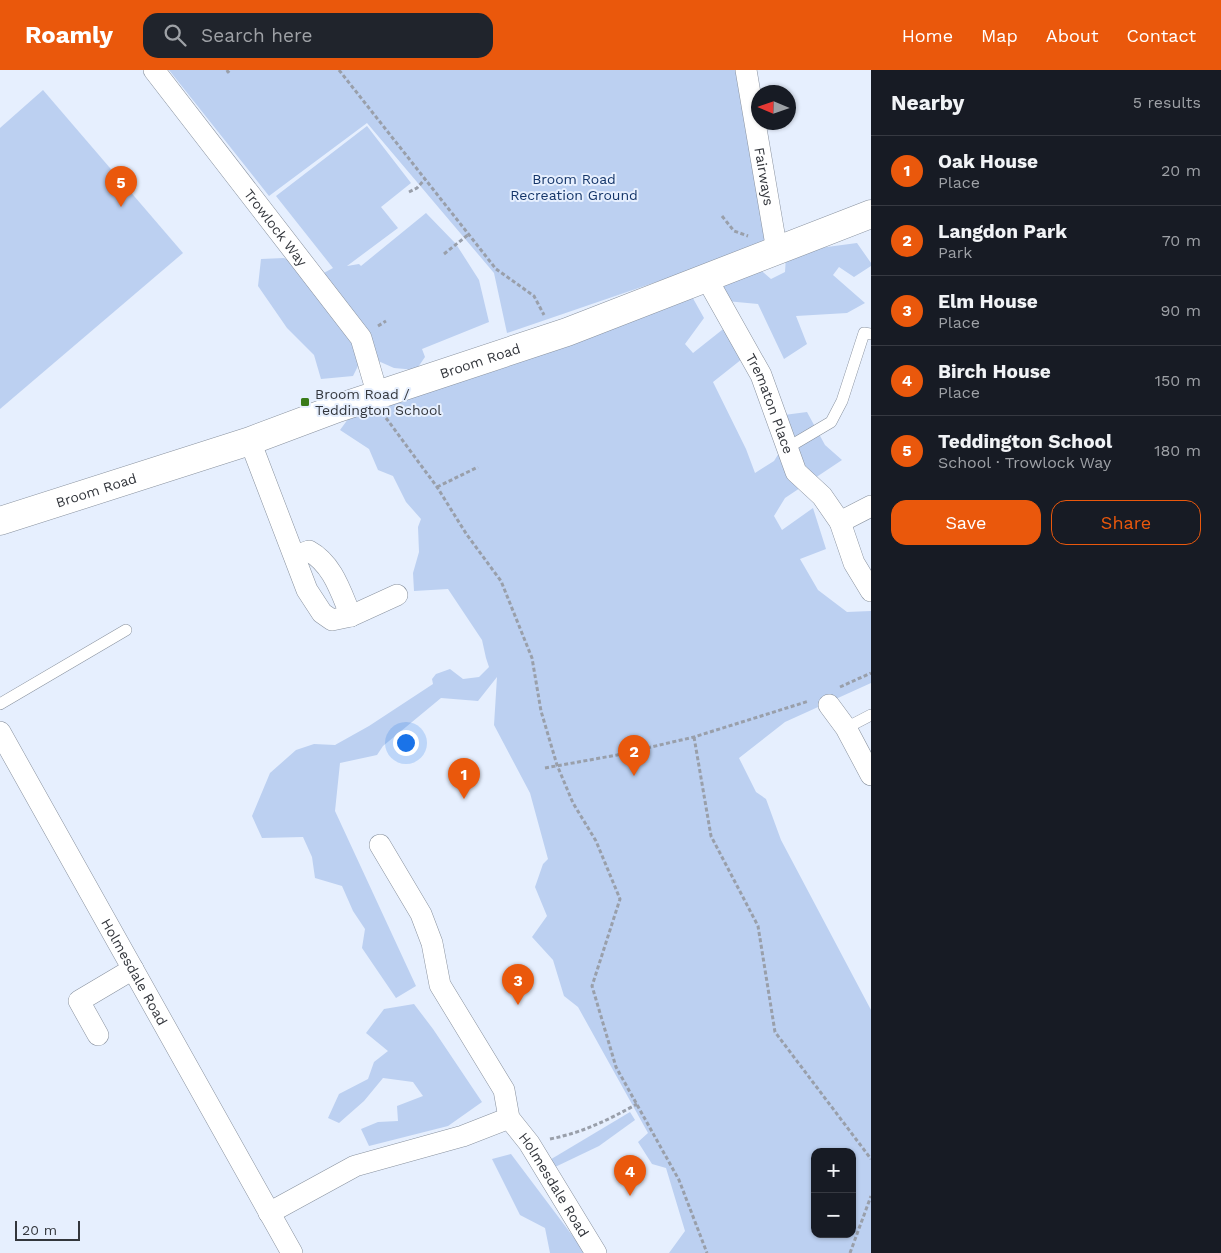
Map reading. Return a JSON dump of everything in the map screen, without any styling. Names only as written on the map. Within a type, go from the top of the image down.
[{"type":"street","name":"Trowlock Way","points":[[154,70],[361,338],[376,397]]},
{"type":"street","name":"Fairways","points":[[746,70],[777,251]]},
{"type":"street","name":"Broom Road","points":[[0,521],[250,441],[338,408],[376,397],[555,336],[707,279],[871,214]]},
{"type":"street","name":"Trematon Place","points":[[707,279],[762,374],[796,472],[822,496],[840,522],[854,562],[871,591]]},
{"type":"street","points":[[250,441],[307,590],[322,613],[332,620],[351,616],[396,595]]},
{"type":"street","points":[[840,522],[871,506]]},
{"type":"street","points":[[295,556],[309,551],[318,556],[329,569],[351,616]]},
{"type":"street","points":[[828,697],[871,775]]},
{"type":"street","name":"Holmesdale Road","points":[[0,732],[292,1253]]},
{"type":"street","name":"Holmesdale Road","points":[[380,845],[421,914],[432,943],[440,985],[504,1090],[509,1118],[529,1143],[596,1253]]},
{"type":"street","points":[[98,1035],[79,1001],[133,969]]},
{"type":"street","name":"Holmesdale Road","points":[[269,1213],[355,1166],[463,1136],[509,1118]]},
{"type":"lane","points":[[787,448],[831,422],[842,401],[864,333],[871,334]]},
{"type":"lane","points":[[0,704],[126,630]]},
{"type":"lane","points":[[846,728],[871,716]]},
{"type":"path","points":[[339,70],[496,269],[534,296],[555,336]]},
{"type":"path","points":[[409,192],[417,188],[425,179]]},
{"type":"path","points":[[444,254],[469,234]]},
{"type":"path","points":[[376,397],[379,408],[437,487],[467,535],[502,582],[532,658],[541,711],[557,765],[573,803],[596,841],[620,899],[592,986],[616,1067],[679,1180],[706,1253]]},
{"type":"path","points":[[437,487],[478,467]]},
{"type":"path","points":[[545,768],[617,755],[694,737],[828,697],[871,673]]},
{"type":"path","points":[[694,737],[711,836],[758,926],[775,1032],[871,1159]]},
{"type":"path","points":[[529,1143],[575,1134],[598,1125],[637,1104]]},
{"type":"path","points":[[850,1253],[871,1196]]},
{"type":"green space","name":"Broom Road Recreation Ground","points":[[169,70],[736,70],[767,244],[507,333],[494,273],[367,123],[269,196]]},
{"type":"green space","points":[[43,90],[183,253],[0,409],[0,128]]},
{"type":"green space","points":[[367,126],[411,183],[381,207],[398,228],[347,266],[359,264],[361,266],[426,213],[456,244],[479,280],[489,322],[422,349],[425,357],[416,370],[394,368],[376,360],[362,358],[353,376],[321,379],[314,355],[287,328],[258,286],[261,259],[284,258],[320,275],[333,268],[276,196]]},
{"type":"green space","points":[[857,243],[871,263],[871,266],[854,277],[839,267],[833,275],[865,303],[847,313],[796,316],[807,344],[784,359],[758,304],[726,301],[721,279],[757,267],[771,279],[785,272],[786,256],[812,249]]},
{"type":"green space","points":[[690,293],[704,318],[685,344],[693,353],[727,326],[742,359],[713,382],[746,449],[755,473],[774,461],[786,442],[784,415],[807,412],[825,445],[842,460],[785,498],[774,516],[782,530],[813,508],[826,549],[800,559],[818,590],[847,612],[871,611],[871,683],[785,722],[739,758],[756,792],[766,799],[781,840],[871,1010],[871,1253],[669,1253],[685,1231],[666,1168],[652,1164],[638,1142],[648,1133],[578,1007],[564,996],[553,960],[532,937],[547,916],[535,887],[543,864],[548,859],[530,793],[494,725],[497,677],[478,701],[441,698],[383,746],[377,755],[340,763],[335,811],[416,986],[396,998],[362,948],[365,929],[353,911],[342,886],[315,878],[312,857],[303,837],[262,838],[252,816],[270,773],[296,750],[314,744],[335,745],[369,726],[433,684],[432,679],[436,674],[450,669],[463,679],[479,677],[489,667],[482,640],[448,589],[414,591],[413,573],[419,552],[418,527],[421,519],[406,502],[393,476],[378,470],[369,449],[340,430],[351,415]]},
{"type":"green space","points":[[414,1004],[482,1102],[448,1126],[369,1146],[361,1129],[378,1122],[398,1121],[397,1106],[423,1096],[413,1082],[383,1078],[364,1101],[339,1123],[328,1118],[339,1094],[368,1079],[374,1062],[388,1051],[366,1033],[384,1009]]},
{"type":"green space","points":[[630,1112],[635,1120],[599,1146],[553,1168],[548,1161]]},
{"type":"green space","points":[[511,1154],[584,1253],[550,1253],[545,1228],[520,1215],[492,1159]]},
{"type":"place","name":"Teddington School","points":[[121,207]]},
{"type":"place","name":"Broom Road / Teddington School","points":[[305,402]]},
{"type":"place","name":"Langdon Park","points":[[634,776]]},
{"type":"place","name":"Oak House","points":[[464,799]]},
{"type":"place","name":"Elm House","points":[[518,1005]]},
{"type":"place","name":"Birch House","points":[[630,1196]]}]
